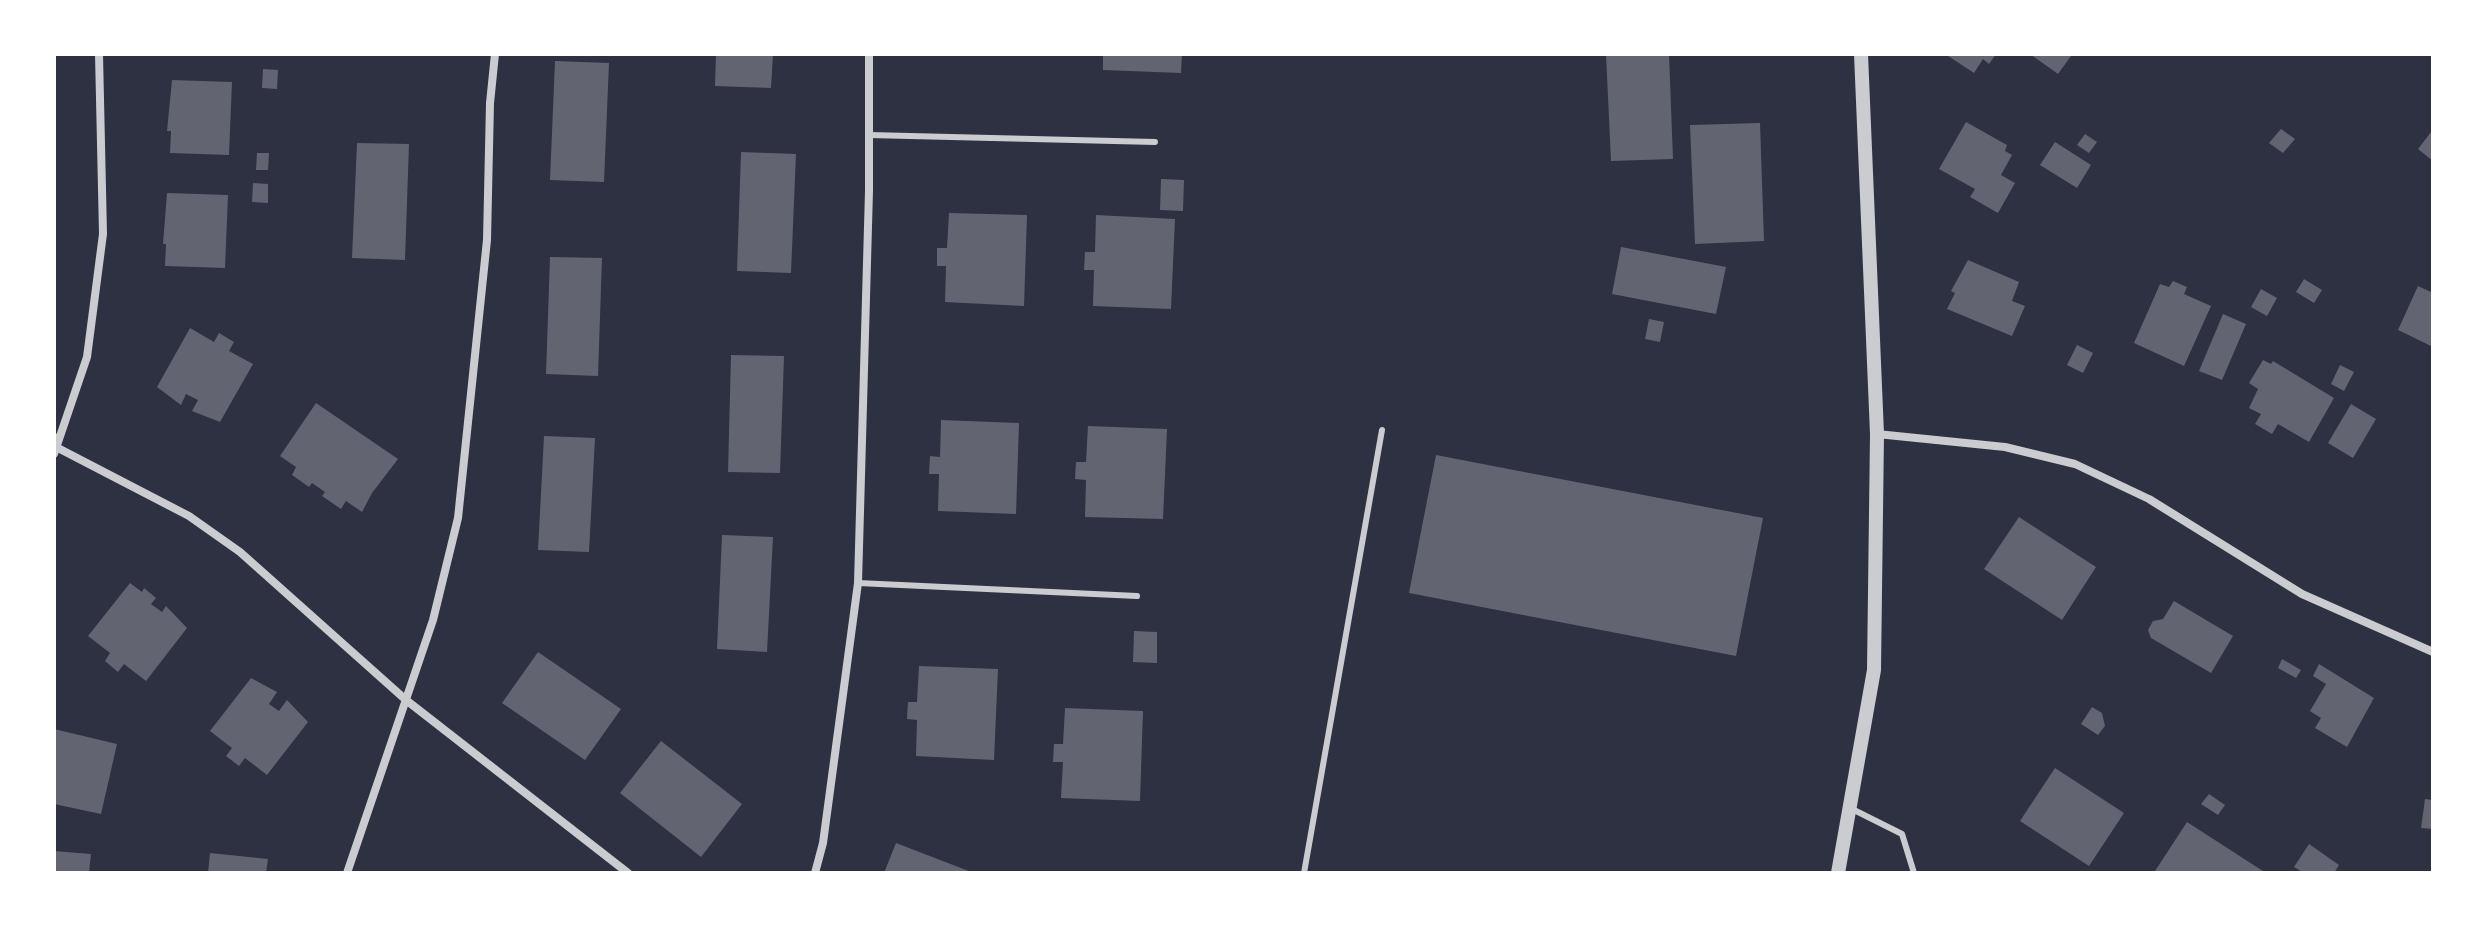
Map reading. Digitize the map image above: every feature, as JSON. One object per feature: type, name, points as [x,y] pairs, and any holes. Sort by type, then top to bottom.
[{"type":"street","points":[[99,54],[103,234],[87,357],[55,446],[189,516],[240,552],[406,700],[628,873]]},
{"type":"street","points":[[347,873],[433,620],[458,518],[487,240],[490,103],[495,54]]},
{"type":"street","points":[[815,873],[823,843],[858,583],[869,54]]},
{"type":"street","points":[[1838,873],[1874,670],[1877,434],[1861,54]]},
{"type":"street","points":[[1877,434],[2005,447],[2075,464],[2149,499],[2302,594],[2433,652]]},
{"type":"lane","points":[[869,135],[1155,142]]},
{"type":"lane","points":[[1304,873],[1382,430]]},
{"type":"lane","points":[[858,583],[1137,596]]},
{"type":"lane","points":[[1849,808],[1902,834],[1914,873]]},
{"type":"building","points":[[716,54],[773,54],[771,88],[715,86]]},
{"type":"building","points":[[1103,54],[1182,54],[1181,73],[1103,70]]},
{"type":"building","points":[[1606,54],[1669,54],[1673,159],[1611,161]]},
{"type":"building","points":[[1945,54],[1996,54],[1989,64],[1983,59],[1974,73]]},
{"type":"building","points":[[2030,54],[2068,54],[2071,56],[2058,74]]},
{"type":"building","points":[[555,61],[609,63],[604,182],[550,180]]},
{"type":"building","points":[[263,69],[278,70],[277,89],[262,88]]},
{"type":"building","points":[[172,80],[232,82],[229,155],[170,153],[171,131],[167,131]]},
{"type":"building","points":[[1966,122],[2007,145],[2005,151],[2012,155],[2001,175],[2015,183],[1998,213],[1970,197],[1975,189],[1939,169]]},
{"type":"building","points":[[1760,123],[1764,241],[1695,244],[1690,125]]},
{"type":"building","points":[[2281,129],[2295,139],[2283,153],[2269,143]]},
{"type":"building","points":[[2431,132],[2433,134],[2433,161],[2418,149]]},
{"type":"building","points":[[2085,134],[2097,142],[2089,153],[2077,145]]},
{"type":"building","points":[[2055,142],[2091,165],[2077,188],[2040,165]]},
{"type":"building","points":[[357,143],[409,144],[405,260],[352,258]]},
{"type":"building","points":[[741,152],[796,154],[791,273],[737,271]]},
{"type":"building","points":[[257,153],[269,153],[268,170],[256,170]]},
{"type":"building","points":[[1161,179],[1184,180],[1183,211],[1160,210]]},
{"type":"building","points":[[253,183],[268,184],[268,203],[252,202]]},
{"type":"building","points":[[167,193],[228,195],[225,268],[165,266],[166,244],[163,244]]},
{"type":"building","points":[[949,213],[1027,215],[1024,306],[945,302],[946,266],[937,266],[937,248],[947,248]]},
{"type":"building","points":[[1096,215],[1175,219],[1171,309],[1093,306],[1094,270],[1084,270],[1085,252],[1095,252]]},
{"type":"building","points":[[1621,247],[1726,267],[1716,314],[1612,294]]},
{"type":"building","points":[[550,257],[602,258],[598,376],[546,374]]},
{"type":"building","points":[[1968,260],[2019,282],[2012,301],[2025,306],[2012,336],[1947,309],[1955,293],[1951,291]]},
{"type":"building","points":[[2304,279],[2322,290],[2314,303],[2296,292]]},
{"type":"building","points":[[2173,281],[2187,287],[2184,294],[2211,306],[2184,366],[2134,343],[2160,284],[2169,287]]},
{"type":"building","points":[[2418,286],[2433,293],[2433,347],[2398,330]]},
{"type":"building","points":[[2261,289],[2277,298],[2267,316],[2251,307]]},
{"type":"building","points":[[2223,314],[2246,324],[2222,380],[2199,371]]},
{"type":"building","points":[[1649,319],[1664,322],[1660,342],[1645,339]]},
{"type":"building","points":[[190,328],[214,342],[219,333],[234,342],[229,351],[253,364],[220,422],[192,411],[198,400],[186,394],[181,405],[157,387]]},
{"type":"building","points":[[2077,345],[2093,353],[2083,373],[2067,365]]},
{"type":"building","points":[[731,355],[784,356],[780,473],[728,472]]},
{"type":"building","points":[[2263,360],[2271,364],[2273,361],[2334,398],[2309,442],[2278,424],[2272,434],[2255,424],[2261,414],[2249,408],[2258,389],[2249,383]]},
{"type":"building","points":[[2340,365],[2354,372],[2344,391],[2331,384]]},
{"type":"building","points":[[316,403],[398,459],[372,493],[362,512],[346,501],[341,509],[322,496],[325,492],[312,483],[309,487],[292,475],[296,467],[280,456]]},
{"type":"building","points":[[2351,404],[2376,419],[2353,458],[2328,443]]},
{"type":"building","points":[[941,420],[1019,423],[1016,514],[938,511],[939,474],[929,474],[930,456],[940,457]]},
{"type":"building","points":[[1088,426],[1167,429],[1163,519],[1085,517],[1086,480],[1075,479],[1076,462],[1086,462]]},
{"type":"building","points":[[544,436],[595,438],[589,552],[538,550]]},
{"type":"building","points":[[1436,455],[1763,518],[1736,656],[1409,593]]},
{"type":"building","points":[[2019,517],[2096,567],[2062,620],[1984,569]]},
{"type":"building","points":[[722,535],[773,537],[767,652],[717,649]]},
{"type":"building","points":[[130,583],[142,592],[144,588],[156,598],[151,604],[162,612],[166,606],[187,628],[146,681],[124,664],[118,672],[105,661],[110,653],[88,636]]},
{"type":"building","points":[[2174,601],[2233,636],[2211,673],[2151,638],[2148,630],[2153,621],[2163,619]]},
{"type":"building","points":[[1134,631],[1157,632],[1157,663],[1133,662]]},
{"type":"building","points":[[538,652],[621,709],[585,760],[502,703]]},
{"type":"building","points":[[2282,659],[2301,670],[2296,678],[2278,668]]},
{"type":"building","points":[[2319,664],[2374,698],[2347,747],[2315,728],[2321,718],[2310,711],[2326,684],[2313,676]]},
{"type":"building","points":[[919,666],[998,669],[994,760],[916,756],[917,720],[907,719],[908,702],[917,702]]},
{"type":"building","points":[[251,678],[277,692],[269,704],[279,711],[287,700],[308,722],[267,775],[245,758],[239,766],[226,756],[232,748],[210,731]]},
{"type":"building","points":[[2092,707],[2102,713],[2105,726],[2098,735],[2081,724]]},
{"type":"building","points":[[1065,708],[1143,711],[1140,801],[1061,798],[1063,762],[1053,762],[1054,744],[1063,744]]},
{"type":"building","points":[[54,729],[117,744],[101,814],[54,804]]},
{"type":"building","points":[[661,741],[742,804],[701,857],[620,793]]},
{"type":"building","points":[[2055,768],[2124,813],[2089,866],[2020,821]]},
{"type":"building","points":[[2209,794],[2225,805],[2218,815],[2201,804]]},
{"type":"building","points":[[2425,799],[2433,800],[2433,829],[2421,828]]},
{"type":"building","points":[[2187,822],[2266,873],[2155,871]]},
{"type":"building","points":[[896,843],[974,873],[884,873]]},
{"type":"building","points":[[2309,844],[2339,865],[2334,873],[2304,873],[2294,867]]},
{"type":"building","points":[[54,851],[91,854],[89,873],[54,873]]},
{"type":"building","points":[[210,853],[268,859],[266,873],[208,873]]}]
